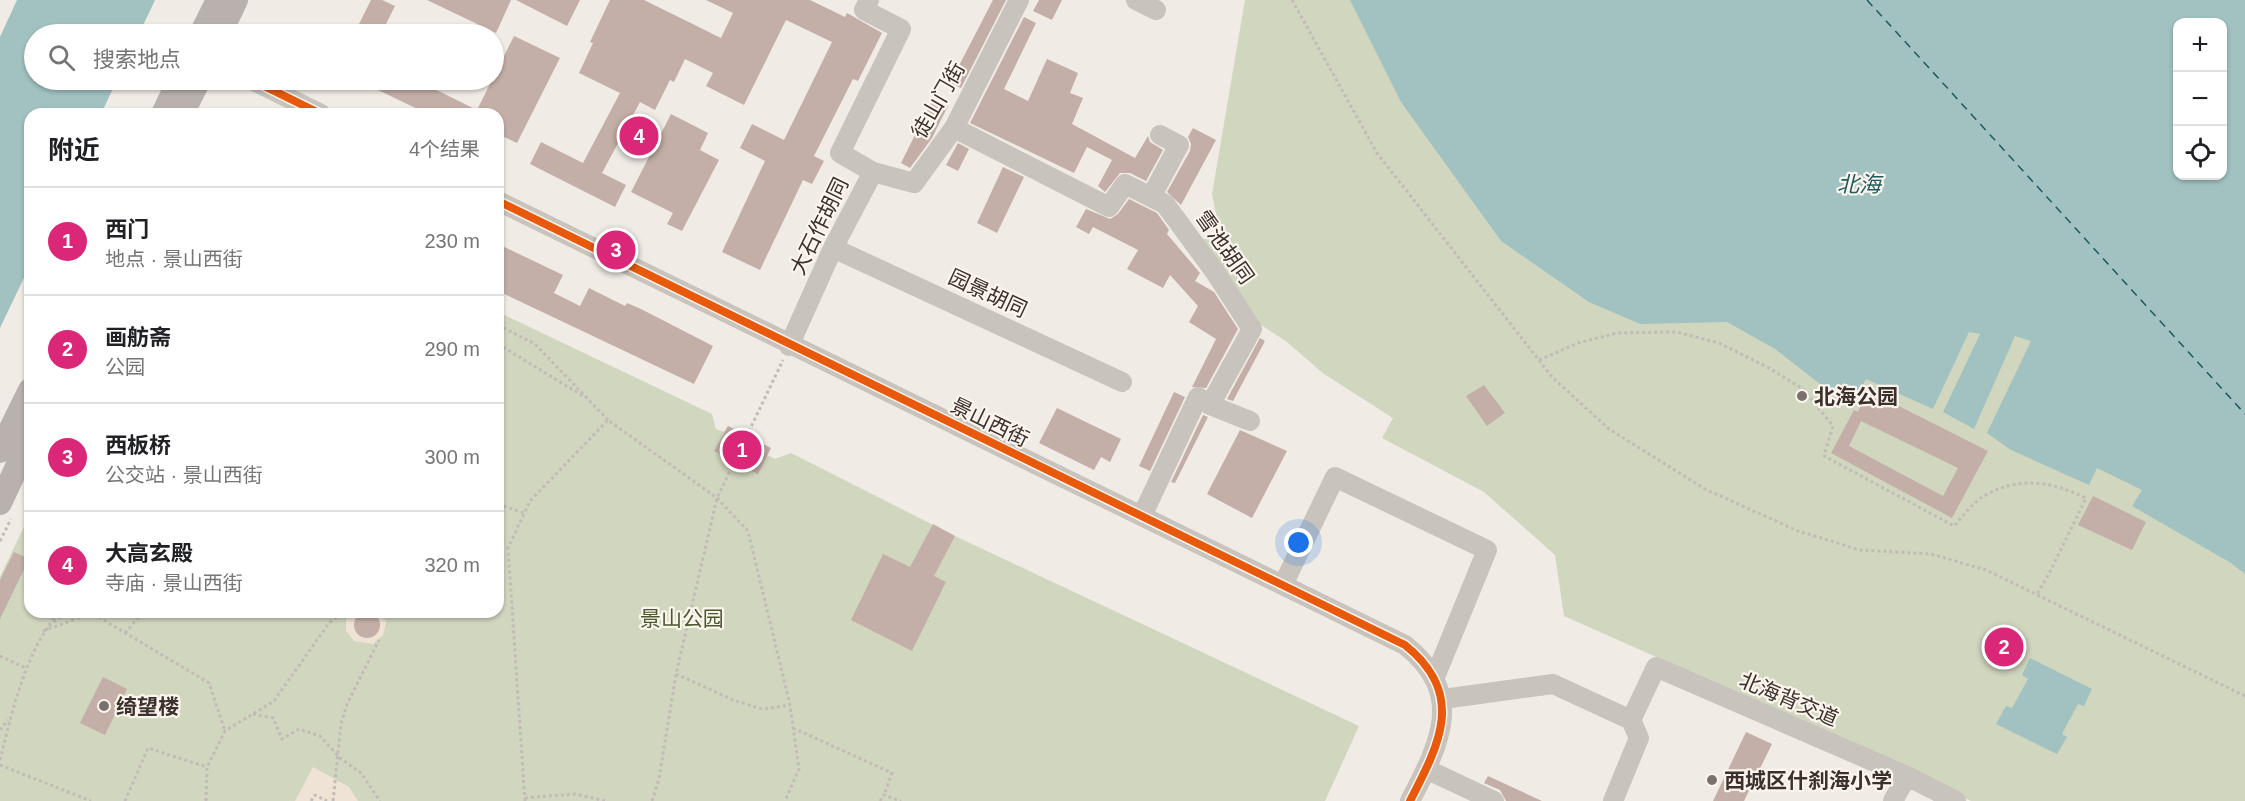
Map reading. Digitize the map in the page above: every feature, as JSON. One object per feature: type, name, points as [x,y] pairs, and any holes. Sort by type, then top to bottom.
[{"type":"main road","points":[[206,24],[218,0]]},
{"type":"main road","points":[[225,24],[236,0]]},
{"type":"main road","points":[[166,108],[174,90]]},
{"type":"main road","points":[[185,108],[194,90]]},
{"type":"main road","points":[[0,451],[24,402]]},
{"type":"main road","points":[[5,505],[24,455]]},
{"type":"street","name":"大石作胡同","points":[[789,346],[833,248],[873,172],[840,153],[901,29],[864,10],[869,0]]},
{"type":"street","name":"徒山门街","points":[[873,172],[914,183],[954,128],[1019,0]]},
{"type":"street","points":[[1136,0],[1156,10]]},
{"type":"street","points":[[272,90],[309,108]]},
{"type":"street","name":"雪池胡同","points":[[954,128],[1109,207],[1125,184],[1165,204],[1215,272],[1252,329],[1210,405]]},
{"type":"street","points":[[1151,197],[1179,145],[1160,135]]},
{"type":"street","name":"景山西街","points":[[504,204],[789,346],[1405,645],[1421,658],[1435,677],[1443,699]]},
{"type":"street","name":"园景胡同","points":[[833,248],[1122,382]]},
{"type":"street","points":[[1142,516],[1198,397],[1210,405],[1250,421]]},
{"type":"street","points":[[1283,585],[1335,477],[1487,550],[1435,677]]},
{"type":"street","name":"北海背交道","points":[[1631,720],[1656,667],[1907,776],[1956,801]]},
{"type":"street","points":[[1410,801],[1426,769],[1443,722],[1443,699],[1552,684],[1631,720],[1639,738],[1613,801]]},
{"type":"street","points":[[1426,769],[1494,801]]},
{"type":"street","points":[[1893,801],[1907,776]]},
{"type":"path","points":[[1292,0],[1377,153],[1552,377],[1610,429],[1705,489],[1798,531],[1860,550],[1931,554],[1986,570],[2245,696]]},
{"type":"path","points":[[504,328],[535,344],[608,420],[717,498],[748,531],[790,705],[799,769],[785,801]]},
{"type":"path","points":[[1539,360],[1578,343],[1617,333],[1676,332],[1719,343],[1803,389],[1833,426],[1824,456],[1954,526],[1982,496],[2022,481],[2065,488],[2086,498],[2049,574],[2036,594]]},
{"type":"path","points":[[652,801],[659,779],[676,674],[717,498],[789,346]]},
{"type":"path","points":[[504,348],[589,400]]},
{"type":"path","points":[[606,801],[575,794],[525,800],[508,548],[530,501],[608,420]]},
{"type":"path","points":[[0,527],[5,505]]},
{"type":"path","points":[[504,506],[524,513]]},
{"type":"path","points":[[0,760],[10,717],[26,668],[43,631],[54,618]]},
{"type":"path","points":[[43,631],[59,618]]},
{"type":"path","points":[[43,631],[78,618]]},
{"type":"path","points":[[100,618],[209,683],[225,731]]},
{"type":"path","points":[[125,633],[138,618]]},
{"type":"path","points":[[206,801],[207,767],[225,731],[274,701],[329,623],[335,618]]},
{"type":"path","points":[[333,801],[340,758],[341,724],[347,704],[379,640]]},
{"type":"path","points":[[0,656],[26,668]]},
{"type":"path","points":[[676,674],[733,700],[762,709],[790,705]]},
{"type":"path","points":[[252,714],[273,718],[282,739],[299,729],[320,736],[340,758],[361,773],[380,801]]},
{"type":"path","points":[[0,730],[10,717]]},
{"type":"path","points":[[793,728],[892,773],[880,801]]},
{"type":"path","points":[[125,801],[148,748],[207,767]]},
{"type":"path","points":[[0,765],[91,801]]},
{"type":"path","points":[[311,801],[315,795],[327,801]]},
{"type":"path","points":[[884,795],[900,801]]},
{"type":"green space","name":"北海公园","points":[[1245,0],[2245,0],[2245,801],[1971,801],[1899,765],[1564,616],[1555,555],[1484,492],[1382,438],[1393,418],[1324,374],[1287,342],[1257,322],[1201,240],[1220,234],[1212,194]]},
{"type":"green space","name":"景山公园","points":[[504,315],[712,414],[716,429],[724,432],[728,426],[770,448],[767,455],[775,459],[791,453],[955,536],[1359,726],[1325,801],[0,801],[0,577],[24,527],[24,618],[504,618]]},
{"type":"shaded area","points":[[346,618],[384,618],[386,623],[383,635],[373,644],[354,641],[346,631]]},
{"type":"shaded area","points":[[313,767],[349,787],[358,801],[295,801]]},
{"type":"water","points":[[17,0],[155,0],[144,24],[24,24],[24,90],[112,90],[104,108],[24,108],[24,278],[0,328],[0,37]]},
{"type":"water","name":"北海","points":[[1350,0],[2245,0],[2245,574],[2231,563],[2132,506],[2142,490],[2097,468],[2089,485],[2011,450],[1987,433],[2031,341],[2015,336],[1974,429],[1943,412],[1980,334],[1969,332],[1933,409],[1866,379],[1851,408],[1775,349],[1727,322],[1640,324],[1589,302],[1501,241],[1401,102]]},
{"type":"water","points":[[2030,658],[2092,689],[2084,706],[2078,704],[2062,734],[2067,737],[2057,754],[1996,724],[2006,706],[2012,708],[2028,679],[2022,675]]},
{"type":"building","points":[[371,0],[382,0],[395,6],[386,24],[359,24]]},
{"type":"building","points":[[427,0],[511,0],[500,24],[477,24]]},
{"type":"building","points":[[516,0],[580,0],[567,26]]},
{"type":"building","points":[[610,0],[644,0],[721,38],[733,13],[706,0],[810,0],[845,17],[847,13],[882,33],[858,81],[853,79],[814,156],[824,161],[812,184],[803,180],[760,270],[722,252],[765,161],[740,148],[752,124],[784,140],[832,42],[786,20],[744,105],[706,86],[713,73],[685,59],[674,82],[670,80],[655,110],[640,102],[602,173],[626,185],[615,207],[530,164],[541,142],[583,163],[620,93],[579,73],[593,43],[590,42]]},
{"type":"building","points":[[993,0],[1006,0],[961,88],[950,83]]},
{"type":"building","points":[[1039,0],[1062,0],[1052,20],[1033,11]]},
{"type":"building","points":[[1024,17],[1036,23],[1004,89],[1028,101],[1047,59],[1078,73],[1070,93],[1083,98],[1072,124],[1135,158],[1148,136],[1150,142],[1163,150],[1146,181],[1130,173],[1120,173],[1105,192],[1098,186],[1112,160],[1087,147],[1074,173],[970,123]]},
{"type":"building","points":[[514,36],[560,58],[517,143],[504,137],[504,108],[478,108],[487,90],[504,90],[504,56]]},
{"type":"building","points":[[378,90],[436,90],[473,108],[415,108]]},
{"type":"building","points":[[933,99],[948,106],[932,138],[910,168],[901,163]]},
{"type":"building","points":[[671,114],[708,133],[700,150],[719,160],[682,231],[667,224],[673,213],[631,192]]},
{"type":"building","points":[[1193,128],[1216,140],[1181,205],[1167,192],[1190,151],[1191,144],[1188,137]]},
{"type":"building","points":[[958,143],[969,149],[958,171],[946,165]]},
{"type":"building","points":[[1003,167],[1024,177],[997,233],[977,223]]},
{"type":"building","points":[[1129,199],[1157,213],[1169,230],[1167,234],[1200,273],[1195,281],[1214,292],[1238,329],[1206,388],[1192,387],[1216,339],[1189,322],[1198,306],[1170,275],[1163,288],[1127,269],[1138,250],[1093,227],[1089,234],[1076,227],[1086,209],[1110,219],[1118,214]]},
{"type":"building","points":[[504,247],[563,275],[554,293],[580,306],[589,288],[625,306],[627,303],[641,309],[713,346],[694,384],[504,294]]},
{"type":"building","points":[[1260,338],[1265,341],[1233,401],[1227,399]]},
{"type":"building","points":[[1484,385],[1505,413],[1487,426],[1466,396]]},
{"type":"building","points":[[1867,390],[1988,451],[1952,518],[1831,453],[1854,410],[1858,412]],"holes":[[[1861,421],[1958,468],[1943,496],[1849,446]]]},
{"type":"building","points":[[1174,392],[1185,397],[1150,471],[1139,466]]},
{"type":"building","points":[[1057,408],[1121,439],[1110,462],[1101,457],[1094,470],[1039,443]]},
{"type":"building","points":[[1203,415],[1208,417],[1175,483],[1171,482]]},
{"type":"building","points":[[728,426],[771,448],[758,474],[714,451]]},
{"type":"building","points":[[1240,430],[1287,451],[1252,518],[1207,494]]},
{"type":"building","points":[[2093,496],[2146,522],[2132,550],[2078,525]]},
{"type":"building","points":[[933,524],[955,536],[934,576],[946,582],[912,651],[851,620],[883,554],[910,567]]},
{"type":"building","points":[[14,552],[24,557],[24,569],[0,619],[0,580]]},
{"type":"building","points":[[356,618],[378,618],[379,630],[372,637],[362,637],[355,630]]},
{"type":"building","name":"绮望楼","points":[[103,677],[127,689],[105,735],[80,723]]},
{"type":"building","points":[[1746,732],[1772,744],[1744,801],[1713,801]]},
{"type":"building","points":[[1488,776],[1542,801],[1506,801],[1500,790],[1484,783]]},
{"type":"ferry route","points":[[1867,0],[2245,414]]},
{"type":"cycle path","points":[[272,90],[309,108]]},
{"type":"cycle path","points":[[504,204],[1405,645],[1424,663],[1436,682],[1441,701],[1442,720],[1438,739],[1410,801]]},
{"type":"place","name":"大高玄殿","points":[[639,136]]},
{"type":"place","name":"西板桥","points":[[616,250]]},
{"type":"place","name":"北海公园","points":[[1802,396]]},
{"type":"place","name":"西门","points":[[742,450]]},
{"type":"place","name":"画舫斋","points":[[2004,647]]},
{"type":"place","name":"绮望楼","points":[[104,706]]},
{"type":"place","name":"西城区什刹海小学","points":[[1712,780]]}]
